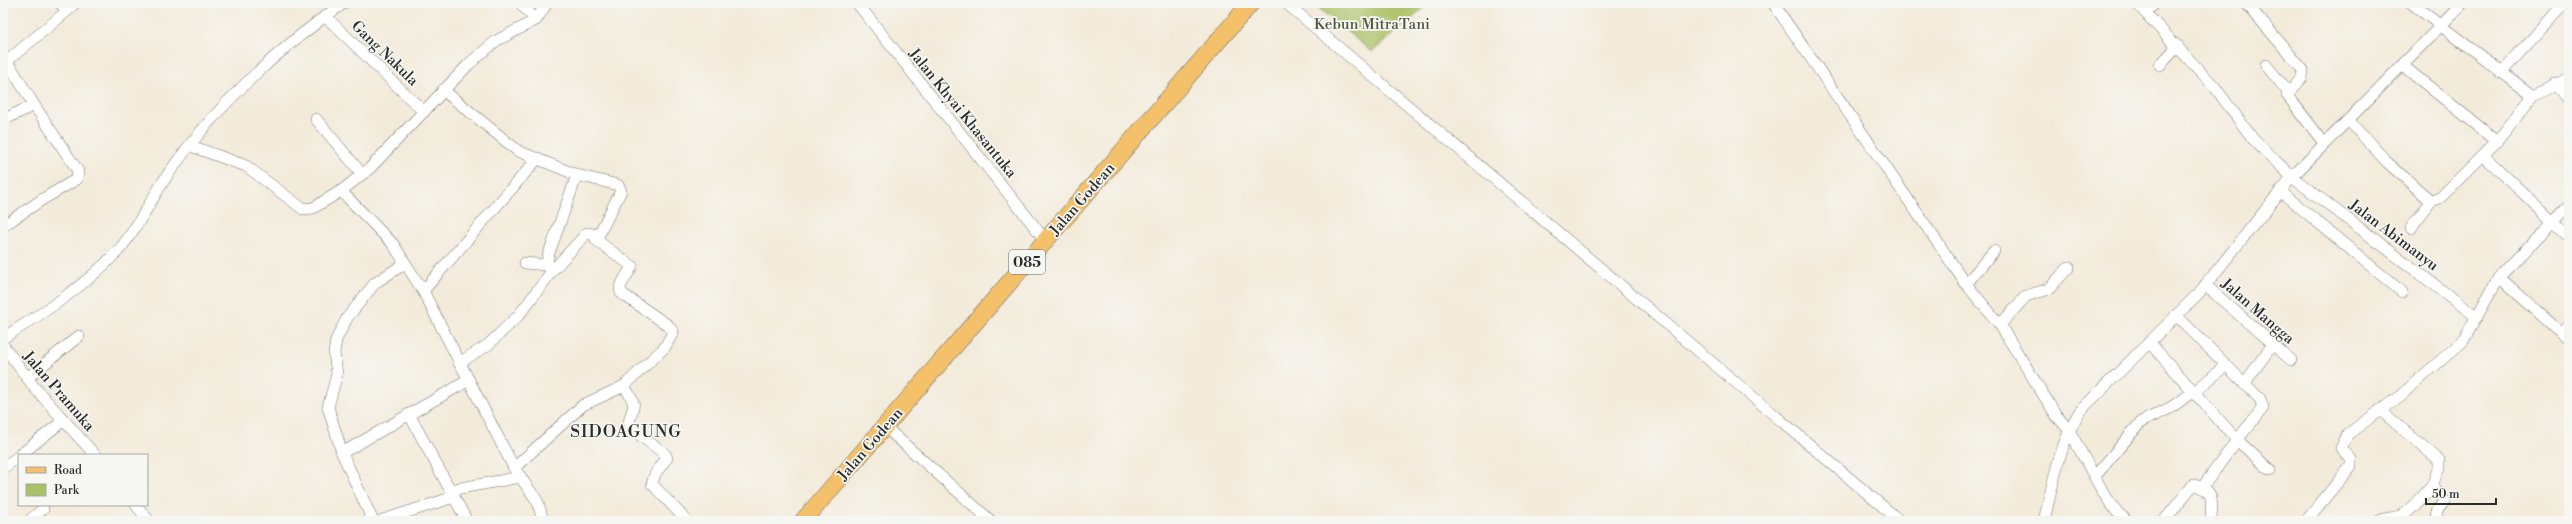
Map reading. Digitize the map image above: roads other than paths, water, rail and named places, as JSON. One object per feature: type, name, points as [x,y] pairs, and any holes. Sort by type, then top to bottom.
[{"type":"main road","name":"Jalan Godean","points":[[803,521],[1250,3]]},
{"type":"street","points":[[3,338],[56,305],[118,250],[172,169],[232,97],[325,16],[344,3]]},
{"type":"street","points":[[520,3],[536,20]]},
{"type":"street","points":[[191,146],[246,166],[303,209],[313,208],[341,191],[362,174],[424,112],[469,64],[496,41],[536,20],[547,3]]},
{"type":"street","name":"Jalan Khyai Khasantuka","points":[[857,3],[1046,241]]},
{"type":"street","points":[[1286,3],[1900,521]]},
{"type":"street","points":[[1773,3],[1966,284],[2000,325],[2096,475],[2104,494],[2117,512],[2127,521]]},
{"type":"street","name":"Jalan Abimanyu","points":[[2136,3],[2214,86],[2252,140],[2292,176],[2477,317]]},
{"type":"street","points":[[2145,12],[2156,3]]},
{"type":"street","points":[[2246,3],[2303,70],[2302,78],[2288,92]]},
{"type":"street","points":[[2411,3],[2440,27],[2533,96]]},
{"type":"street","points":[[2044,521],[2059,456],[2068,430],[2080,412],[2205,285],[2292,176],[2403,66],[2463,3]]},
{"type":"street","points":[[2501,73],[2565,3]]},
{"type":"street","points":[[3,226],[43,199],[77,179],[78,176],[78,171],[5,60],[67,6]]},
{"type":"street","name":"Gang Nakula","points":[[325,16],[424,112]]},
{"type":"street","points":[[2160,65],[2178,46]]},
{"type":"street","points":[[2266,65],[2288,92],[2288,96],[2324,143]]},
{"type":"street","points":[[2403,66],[2497,141]]},
{"type":"street","points":[[2411,228],[2431,201],[2440,198],[2497,141],[2533,96],[2554,84],[2569,78]]},
{"type":"street","points":[[2554,84],[2569,98]]},
{"type":"street","points":[[443,90],[518,151],[577,175],[615,184],[621,191],[597,236],[598,242],[632,266],[620,287],[621,293],[669,326],[673,332],[665,347],[624,386],[583,405],[514,468]]},
{"type":"street","points":[[3,120],[34,105]]},
{"type":"street","points":[[316,119],[362,174]]},
{"type":"street","points":[[2348,120],[2388,163],[2431,201]]},
{"type":"street","points":[[2483,156],[2569,237]]},
{"type":"street","points":[[423,291],[538,158]]},
{"type":"street","points":[[549,268],[548,256],[577,175]]},
{"type":"street","points":[[2280,190],[2402,292]]},
{"type":"street","points":[[341,191],[393,244],[404,264],[423,291],[514,468],[538,502],[543,521]]},
{"type":"street","points":[[2306,521],[2351,466],[2351,459],[2342,451],[2343,442],[2348,434],[2400,396],[2464,341],[2499,277],[2569,205]]},
{"type":"street","points":[[459,363],[488,345],[519,315],[549,268],[587,233],[597,236]]},
{"type":"street","points":[[1966,284],[1994,251]]},
{"type":"street","points":[[525,263],[549,268]]},
{"type":"street","points":[[373,521],[342,453],[328,407],[337,374],[334,353],[336,340],[347,318],[375,283],[404,264]]},
{"type":"street","points":[[2000,325],[2026,296],[2049,289],[2069,267]]},
{"type":"street","points":[[2499,277],[2566,333]]},
{"type":"street","name":"Jalan Mangga","points":[[2205,285],[2292,360]]},
{"type":"street","points":[[2176,315],[2225,366],[2260,399],[2263,408],[2237,440],[2202,488]]},
{"type":"street","points":[[27,378],[79,336]]},
{"type":"street","points":[[2149,342],[2192,393],[2237,440],[2270,470]]},
{"type":"street","points":[[2244,384],[2273,344]]},
{"type":"street","name":"Jalan Pramuka","points":[[3,345],[27,378],[94,454]]},
{"type":"street","points":[[2096,475],[2141,422],[2170,408],[2192,393],[2225,366]]},
{"type":"street","points":[[342,453],[469,380]]},
{"type":"street","points":[[624,386],[631,397],[635,409],[629,427],[665,454],[667,458],[655,474],[652,484],[687,521]]},
{"type":"street","points":[[2379,521],[2388,516],[2395,517],[2405,514],[2432,486],[2440,467],[2439,460],[2380,410]]},
{"type":"street","points":[[409,414],[467,521]]},
{"type":"street","points":[[20,454],[64,420]]},
{"type":"street","points":[[884,426],[991,521]]},
{"type":"street","points":[[3,468],[18,456]]},
{"type":"street","points":[[380,521],[452,494],[521,477]]},
{"type":"street","points":[[2164,521],[2193,485],[2207,491],[2213,501],[2211,521]]},
{"type":"street","points":[[2432,486],[2444,502],[2436,517],[2440,521]]},
{"type":"street","points":[[137,506],[149,521]]},
{"type":"street","points":[[30,521],[43,509]]},
{"type":"district","name":"SIDOAGUNG","points":[[626,431]]},
{"type":"park label","name":"Kebun MitraTani","points":[[1372,24]]}]
